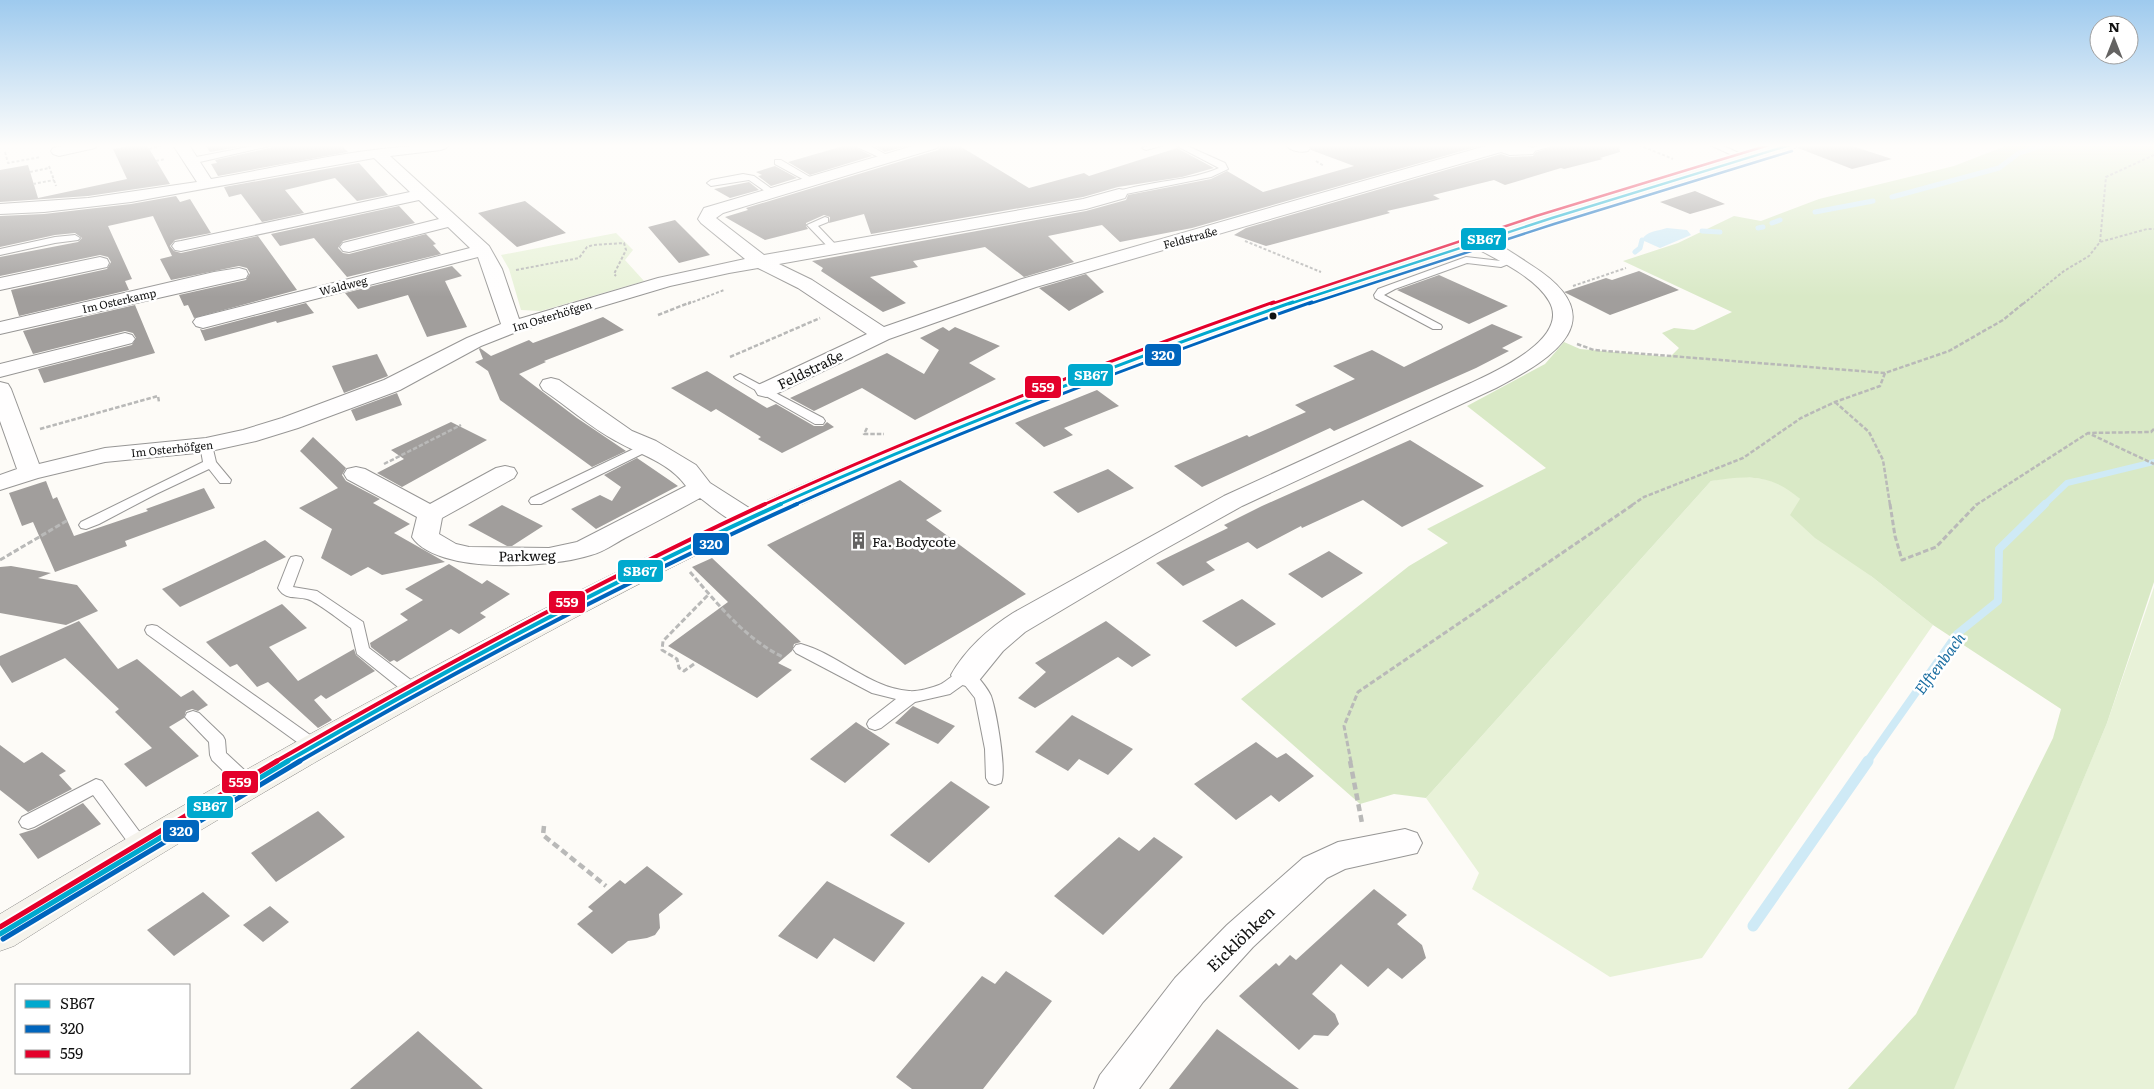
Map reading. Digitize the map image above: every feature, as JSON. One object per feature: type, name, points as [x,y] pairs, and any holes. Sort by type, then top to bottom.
[{"type":"main road","points":[[0,934],[141,847],[314,746],[530,629],[748,519],[907,448],[1212,331],[1474,240],[1621,196]]},
{"type":"street","points":[[0,209],[99,202],[141,196]]},
{"type":"street","points":[[181,246],[415,196]]},
{"type":"street","points":[[426,196],[483,250],[491,263],[505,314],[512,327]]},
{"type":"street","points":[[760,196],[717,209],[707,215],[706,219],[760,262],[805,284],[882,335]]},
{"type":"street","name":"Im Osterhöfgen","points":[[0,483],[30,473],[105,455],[208,454],[248,436],[392,385],[449,354],[512,327],[628,292],[729,267],[1086,204],[1113,196]]},
{"type":"street","name":"Feldstraße","points":[[766,390],[882,335],[1029,283],[1330,196]]},
{"type":"street","points":[[349,247],[452,221]]},
{"type":"street","points":[[966,675],[1003,634],[1122,561],[1239,498],[1441,406],[1531,358],[1556,336],[1563,324],[1564,314],[1561,304],[1554,292],[1542,280],[1474,240]]},
{"type":"street","name":"Waldweg","points":[[203,322],[483,250]]},
{"type":"street","points":[[0,284],[100,263]]},
{"type":"street","name":"Im Osterkamp","points":[[0,328],[214,278],[239,274]]},
{"type":"street","points":[[0,371],[125,339]]},
{"type":"street","points":[[550,386],[624,436],[648,446],[687,470],[701,488],[748,519]]},
{"type":"street","points":[[0,389],[30,473]]},
{"type":"street","points":[[357,475],[430,514],[505,473]]},
{"type":"street","name":"Parkweg","points":[[430,514],[425,537],[456,553],[469,555],[549,556],[569,554],[584,549],[701,488]]},
{"type":"street","name":"Eicklöhken","points":[[1114,1089],[1189,990],[1240,936],[1315,868],[1338,856],[1405,843]]},
{"type":"lane","points":[[825,220],[812,225],[835,249]]},
{"type":"lane","points":[[0,252],[56,240],[75,238]]},
{"type":"lane","points":[[1437,327],[1380,298],[1379,295],[1382,291],[1391,287],[1466,260],[1501,264],[1511,261]]},
{"type":"lane","points":[[740,377],[819,421]]},
{"type":"lane","points":[[536,501],[648,446]]},
{"type":"lane","points":[[86,525],[110,516],[125,504],[192,474],[208,454],[224,480]]},
{"type":"lane","points":[[296,560],[285,588],[292,593],[312,594],[358,626],[362,650],[414,691]]},
{"type":"lane","points":[[152,630],[314,746]]},
{"type":"lane","points":[[801,649],[878,689],[910,697],[944,690],[966,675],[983,696],[993,749],[995,778]]},
{"type":"lane","points":[[875,724],[910,697]]},
{"type":"lane","points":[[193,717],[217,740],[218,755],[248,784]]},
{"type":"lane","points":[[28,822],[96,786],[141,847]]},
{"type":"path","points":[[1556,336],[1594,350],[1885,373],[1949,351],[2003,320],[2064,270],[2089,256],[2100,242],[2104,196]]},
{"type":"path","points":[[2100,242],[2147,229],[2154,229]]},
{"type":"path","points":[[1214,230],[1322,272]]},
{"type":"path","points":[[495,274],[579,258],[587,247],[593,245],[624,243],[626,250],[614,274],[628,292]]},
{"type":"path","points":[[1554,292],[1626,268]]},
{"type":"path","points":[[658,315],[732,287]]},
{"type":"path","points":[[730,357],[843,308]]},
{"type":"path","points":[[1367,850],[1344,726],[1358,692],[1644,496],[1743,458],[1801,418],[1835,402],[1880,386],[1885,373]]},
{"type":"path","points":[[17,436],[158,396],[159,402]]},
{"type":"path","points":[[1835,402],[1869,432],[1883,460],[1894,536],[1902,560],[1936,547],[1978,504],[2088,433],[2151,432],[2154,429]]},
{"type":"path","points":[[89,416],[89,421]]},
{"type":"path","points":[[357,475],[462,425]]},
{"type":"path","points":[[864,434],[867,428]]},
{"type":"path","points":[[2088,433],[2154,464]]},
{"type":"path","points":[[676,554],[709,594],[739,625],[752,635]]},
{"type":"path","points":[[694,664],[684,671],[679,668],[677,659],[662,650],[663,641],[709,594]]},
{"type":"path","points":[[544,826],[544,835],[606,886]]},
{"type":"green space","points":[[1832,196],[2154,196],[2154,582],[2107,723],[1954,1089],[1848,1089],[1916,1014],[2053,738],[2061,709],[1933,625],[1871,576],[1815,538],[1790,515],[1800,499],[1790,491],[1758,478],[1748,477],[1711,481],[1426,798],[1394,794],[1360,804],[1241,699],[1409,566],[1448,543],[1427,529],[1546,468],[1467,406],[1545,364],[1564,342],[1580,349],[1670,357],[1679,348],[1662,333],[1674,328],[1694,330],[1732,312],[1623,261],[1678,243],[1734,216],[1761,221]]},
{"type":"green space","points":[[616,233],[633,250],[625,260],[644,281],[541,311],[521,310],[509,269],[501,255]]},
{"type":"green space","points":[[1738,476],[1771,480],[1787,487],[1871,576],[1933,625],[1702,958],[1610,977],[1472,889],[1479,873],[1426,798],[1711,481]]},
{"type":"green space","points":[[2154,587],[2154,1089],[1953,1089],[2107,723]]},
{"type":"water","points":[[1667,228],[1687,230],[1691,235],[1660,248],[1642,240],[1649,233]]},
{"type":"building","points":[[0,196],[37,196],[38,198],[48,196],[89,196],[0,202]]},
{"type":"building","points":[[176,196],[180,202],[190,199],[211,233],[175,240],[170,246],[174,251],[181,253],[258,236],[297,290],[194,318],[188,305],[184,306],[179,295],[246,280],[250,273],[247,268],[239,266],[171,280],[160,259],[172,256],[153,216],[108,226],[132,279],[125,281],[129,290],[19,316],[11,290],[107,269],[111,262],[108,257],[100,255],[0,276],[0,257],[78,242],[82,238],[75,233],[55,235],[0,247],[0,216],[44,214],[131,204]]},
{"type":"building","points":[[242,196],[290,196],[304,213],[262,222]]},
{"type":"building","points":[[352,196],[384,196],[357,201]]},
{"type":"building","points":[[786,196],[1087,196],[871,234],[864,214],[829,223],[830,217],[824,215],[806,223],[808,229],[765,240],[725,217],[748,210],[746,208]]},
{"type":"building","points":[[1128,196],[1305,196],[1192,228],[1120,242],[1102,225],[1048,236],[1074,262],[1024,277],[985,247],[913,261],[918,267],[870,277],[906,303],[883,312],[821,271],[823,268],[812,261],[1086,211],[1126,200]]},
{"type":"building","points":[[1357,196],[1434,196],[1440,199],[1387,211],[1390,213],[1266,246],[1234,235],[1246,228]]},
{"type":"building","points":[[1680,196],[1706,196],[1725,204],[1690,214],[1660,202]]},
{"type":"building","points":[[525,201],[566,233],[517,247],[478,213]]},
{"type":"building","points":[[399,206],[415,223],[343,241],[338,248],[343,253],[349,254],[426,234],[436,244],[433,245],[441,254],[347,277],[314,238],[280,246],[271,234]]},
{"type":"building","points":[[675,220],[710,255],[679,263],[648,227]]},
{"type":"building","points":[[452,266],[462,276],[445,281],[467,327],[427,337],[408,295],[358,309],[345,293]]},
{"type":"building","points":[[1639,271],[1679,290],[1610,315],[1564,292],[1606,278],[1612,280]]},
{"type":"building","points":[[1086,274],[1104,292],[1069,311],[1039,288]]},
{"type":"building","points":[[1439,275],[1508,306],[1469,324],[1397,290]]},
{"type":"building","points":[[306,303],[314,313],[277,323],[276,321],[205,341],[200,329],[203,330]]},
{"type":"building","points":[[135,305],[155,353],[44,383],[38,369],[132,345],[136,338],[133,333],[125,331],[33,354],[23,331]]},
{"type":"building","points":[[603,317],[624,330],[544,361],[546,362],[519,374],[577,418],[626,451],[592,467],[500,400],[488,371],[475,362],[483,359],[480,348],[491,356],[529,340],[533,343]]},
{"type":"building","points":[[1492,324],[1523,337],[1502,348],[1509,351],[1476,368],[1334,431],[1330,428],[1202,487],[1174,466],[1247,435],[1249,437],[1306,412],[1295,405],[1355,379],[1333,366],[1372,350],[1404,367]]},
{"type":"building","points":[[943,327],[949,331],[955,327],[1000,346],[969,363],[996,379],[915,420],[862,388],[814,411],[790,398],[887,353],[924,374],[939,350],[920,338]]},
{"type":"building","points":[[377,354],[388,376],[344,393],[332,366]]},
{"type":"building","points":[[707,371],[767,408],[776,404],[814,426],[823,426],[827,422],[834,427],[782,453],[758,439],[761,437],[716,409],[711,412],[671,388]]},
{"type":"building","points":[[1097,390],[1119,406],[1064,428],[1073,435],[1044,447],[1015,423]]},
{"type":"building","points":[[397,393],[402,405],[356,421],[351,410]]},
{"type":"building","points":[[451,422],[487,440],[402,487],[377,473],[404,459],[391,450]]},
{"type":"building","points":[[313,437],[346,468],[342,475],[346,481],[380,499],[373,503],[410,524],[394,533],[445,562],[382,575],[368,567],[351,576],[321,558],[332,529],[299,508],[338,488],[300,451]]},
{"type":"building","points":[[1410,440],[1484,486],[1402,527],[1363,500],[1302,528],[1301,526],[1257,549],[1248,542],[1206,562],[1215,570],[1183,586],[1156,563],[1228,528],[1224,525],[1262,506]]},
{"type":"building","points":[[637,458],[678,486],[596,529],[571,509],[600,495],[612,501],[621,487],[604,475]]},
{"type":"building","points":[[1108,469],[1134,488],[1078,513],[1053,492]]},
{"type":"building","points":[[900,480],[942,511],[926,520],[1026,594],[905,665],[767,545]]},
{"type":"building","points":[[46,481],[53,499],[57,497],[74,536],[148,511],[146,509],[204,488],[215,508],[125,541],[127,546],[55,572],[33,522],[22,526],[9,493]]},
{"type":"building","points":[[502,505],[543,526],[512,546],[507,546],[468,525]]},
{"type":"building","points":[[265,540],[286,557],[180,607],[162,589]]},
{"type":"building","points":[[1329,551],[1363,573],[1322,598],[1288,574]]},
{"type":"building","points":[[712,558],[801,642],[794,644],[792,651],[778,663],[792,670],[757,698],[668,646],[728,602],[692,567]]},
{"type":"building","points":[[449,564],[482,584],[487,580],[510,594],[480,613],[486,617],[459,634],[451,629],[397,662],[394,660],[390,662],[371,647],[370,643],[408,620],[400,614],[423,600],[405,589]]},
{"type":"building","points":[[11,566],[51,573],[38,578],[77,585],[98,611],[66,625],[0,613],[0,567]]},
{"type":"building","points":[[1242,599],[1276,624],[1236,647],[1202,621]]},
{"type":"building","points":[[282,604],[307,628],[269,647],[298,681],[354,649],[356,655],[375,671],[326,699],[321,695],[314,700],[332,720],[318,728],[268,682],[257,687],[237,664],[230,667],[206,642]]},
{"type":"building","points":[[79,621],[118,669],[137,659],[181,697],[193,690],[208,705],[198,711],[192,709],[186,711],[184,718],[169,727],[199,756],[146,787],[124,764],[152,748],[115,712],[119,709],[65,658],[12,683],[0,665],[0,656]]},
{"type":"building","points":[[1106,621],[1151,655],[1132,667],[1118,657],[1035,708],[1018,698],[1046,672],[1035,663]]},
{"type":"building","points":[[913,706],[955,726],[938,744],[895,723]]},
{"type":"building","points":[[1072,715],[1133,749],[1108,775],[1079,759],[1068,771],[1035,752]]},
{"type":"building","points":[[856,722],[890,744],[845,783],[810,759]]},
{"type":"building","points":[[1256,742],[1277,758],[1286,753],[1314,776],[1279,802],[1271,795],[1236,820],[1194,784]]},
{"type":"building","points":[[0,745],[24,763],[42,752],[66,771],[59,775],[72,789],[28,812],[0,790]]},
{"type":"building","points":[[951,781],[990,807],[929,863],[890,835]]},
{"type":"building","points":[[83,803],[101,824],[38,859],[19,834],[35,829]]},
{"type":"building","points":[[318,811],[345,837],[276,882],[251,853]]},
{"type":"building","points":[[1119,837],[1139,851],[1154,837],[1183,857],[1103,935],[1054,896]]},
{"type":"building","points":[[647,866],[683,894],[659,914],[660,928],[655,935],[628,941],[612,954],[577,924],[593,911],[588,907],[620,880],[625,884]]},
{"type":"building","points":[[827,881],[905,923],[874,962],[834,938],[817,959],[778,936]]},
{"type":"building","points":[[1374,889],[1407,915],[1397,924],[1422,945],[1426,958],[1402,979],[1388,968],[1368,987],[1341,964],[1312,994],[1335,1014],[1339,1024],[1328,1036],[1314,1035],[1299,1050],[1239,996],[1276,963],[1279,966],[1290,955],[1296,960]]},
{"type":"building","points":[[203,892],[230,916],[174,956],[147,930]]},
{"type":"building","points":[[270,906],[289,922],[263,942],[243,925]]},
{"type":"building","points":[[1006,971],[1052,1001],[983,1089],[912,1089],[896,1077],[982,976],[995,984]]},
{"type":"building","points":[[1217,1029],[1266,1065],[1299,1089],[1169,1089]]},
{"type":"building","points":[[418,1031],[483,1089],[350,1089]]},
{"type":"waterway","points":[[1892,197],[1896,196]]},
{"type":"waterway","points":[[1815,212],[1873,201]]},
{"type":"waterway","points":[[1772,223],[1780,220]]},
{"type":"waterway","points":[[1758,228],[1763,227]]},
{"type":"waterway","points":[[1702,231],[1720,232]]},
{"type":"waterway","points":[[1635,252],[1640,248],[1642,240]]},
{"type":"waterway","name":"Elftenbach","points":[[2044,505],[2067,483],[2154,462]]},
{"type":"waterway","name":"Elftenbach","points":[[1867,762],[1957,634],[1998,601],[1999,549],[2045,504]]},
{"type":"waterway","name":"Elftenbach","points":[[1753,926],[1868,761]]},
{"type":"transit line","name":"559","points":[[0,927],[238,783],[420,681],[617,576],[801,488],[961,420],[1074,375],[1189,333],[1419,253],[1601,196]]},
{"type":"transit line","name":"SB67","points":[[0,934],[206,809],[417,688],[631,575],[740,523],[850,473],[1081,379],[1198,336],[1433,255],[1623,196]]},
{"type":"transit line","name":"320","points":[[3,939],[209,814],[314,753],[526,636],[634,581],[852,479],[1083,385],[1200,342],[1435,261],[1645,196]]},
{"type":"place","name":"Fa. Bodycote","points":[[858,541]]}]
